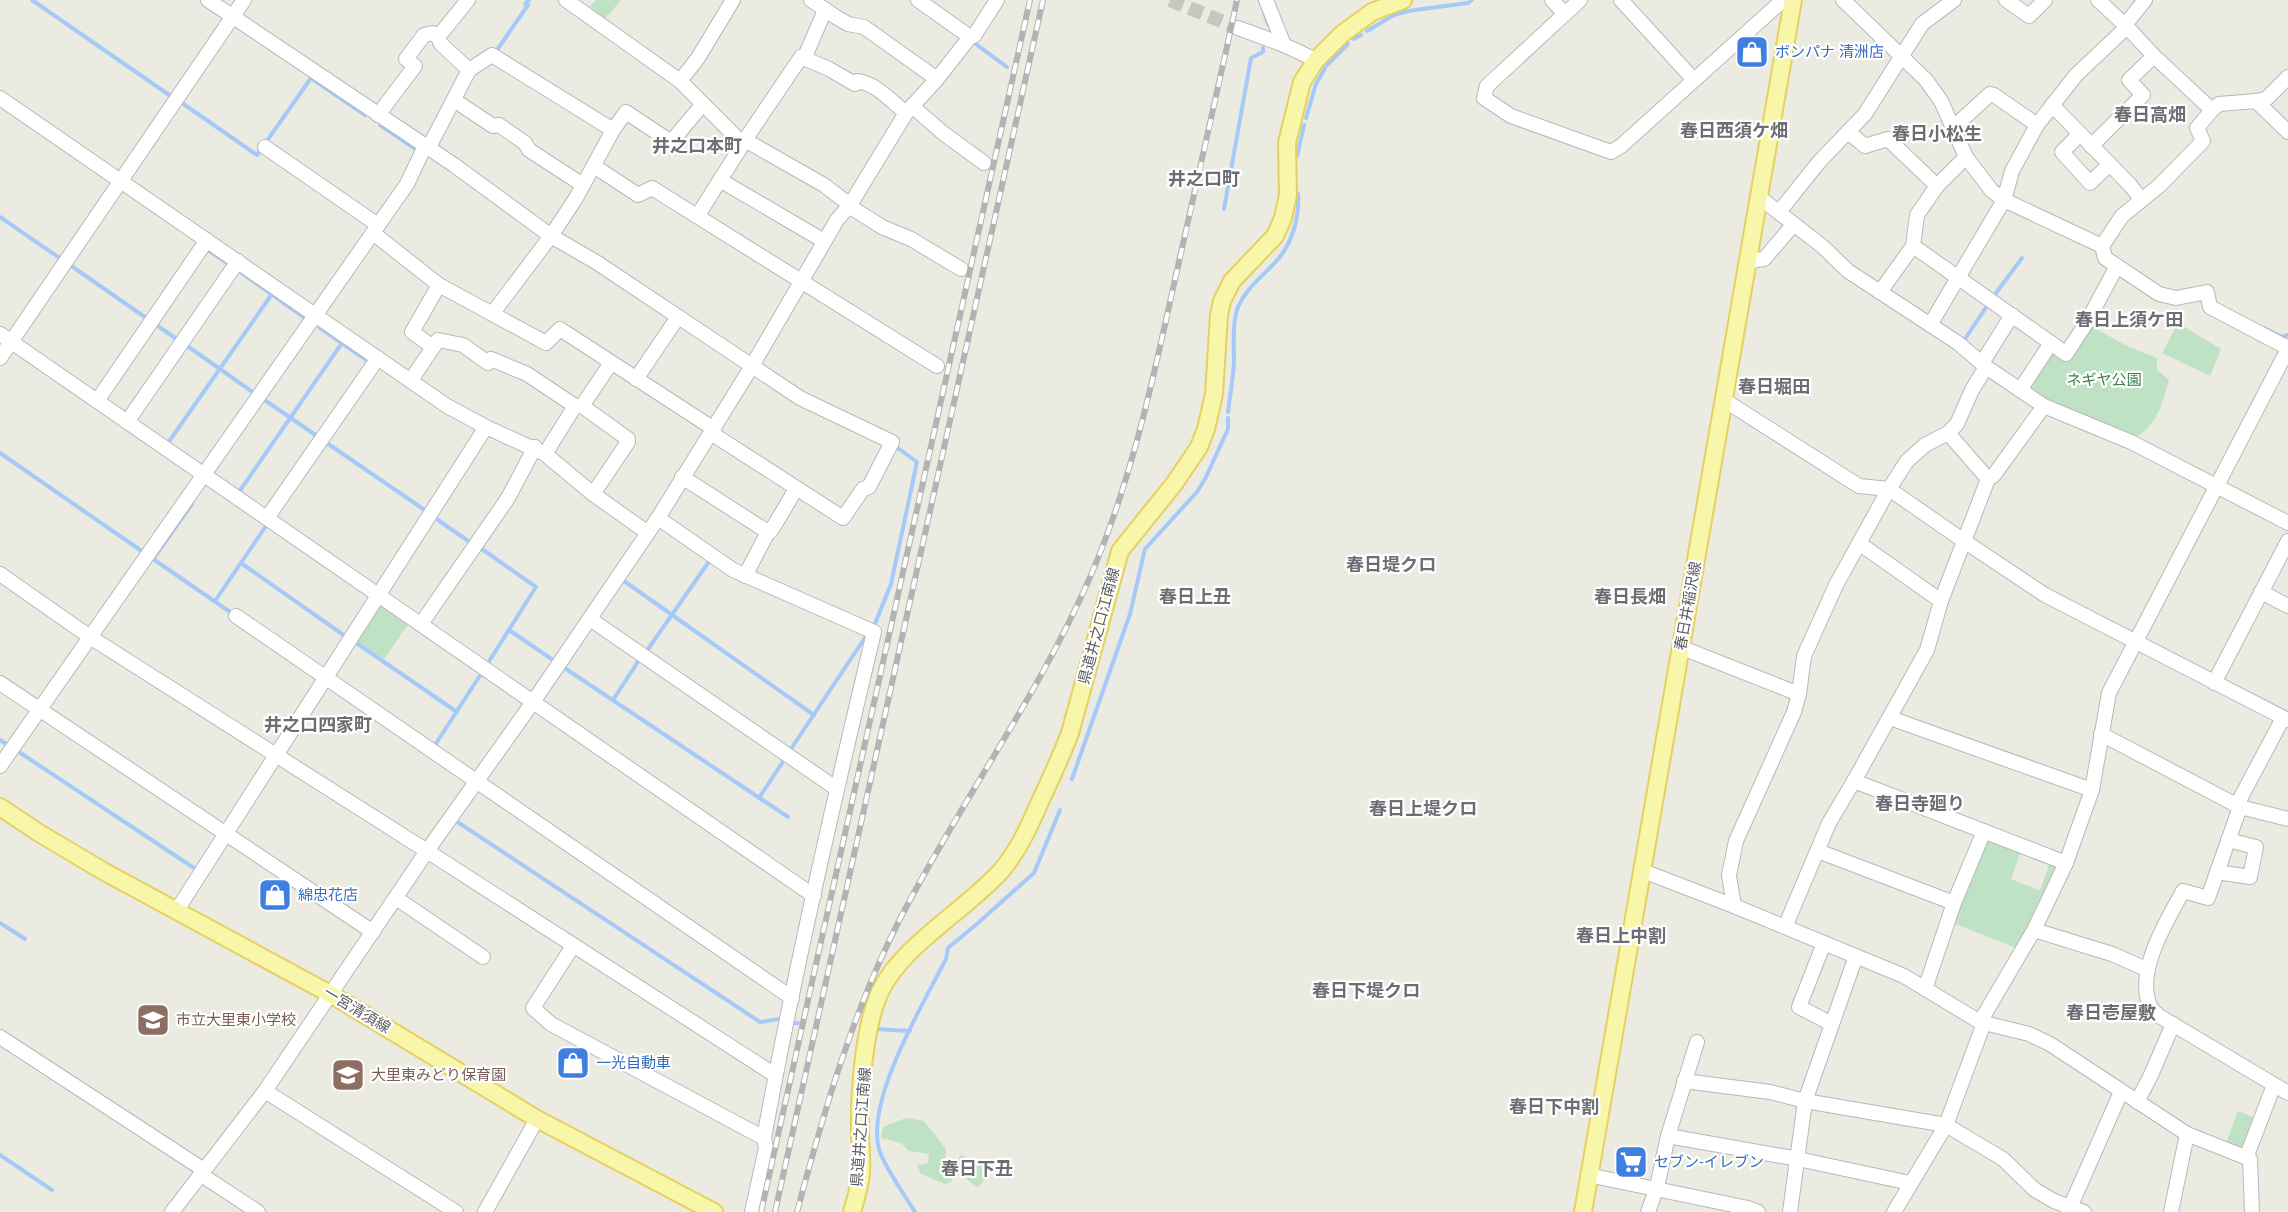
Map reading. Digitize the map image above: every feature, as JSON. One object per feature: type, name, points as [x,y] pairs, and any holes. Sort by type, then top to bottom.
[{"type":"main road","name":"県道井之口江南線","points":[[852,1212],[860,1182],[861,1092],[869,1030],[879,993],[902,959],[965,906],[1001,871],[1014,854],[1042,798],[1070,733],[1120,551],[1174,484],[1199,447],[1206,429],[1214,394],[1222,301],[1232,281],[1275,236],[1284,218],[1288,195],[1287,143],[1302,82],[1316,60],[1358,22],[1372,12],[1403,0]]},
{"type":"main road","name":"春日井稲沢線","points":[[1583,1212],[1793,0]]},
{"type":"main road","name":"一宮清須線","points":[[0,807],[104,872],[332,994],[537,1119],[714,1212]]},
{"type":"street","points":[[208,0],[454,165],[551,236],[596,262],[800,398],[892,442],[869,487],[863,489],[843,518],[796,489],[560,329],[546,343],[439,285],[376,229],[266,147]]},
{"type":"street","points":[[0,358],[6,338],[121,181],[244,0]]},
{"type":"street","points":[[438,37],[468,0]]},
{"type":"street","points":[[566,0],[680,81],[744,142],[780,161],[789,163],[882,227],[911,239],[961,269]]},
{"type":"street","points":[[680,81],[698,58],[733,0]]},
{"type":"street","points":[[811,0],[848,24],[864,27],[937,79]]},
{"type":"street","points":[[918,0],[972,36]]},
{"type":"street","points":[[172,1212],[265,1092],[427,850],[590,619],[658,518],[752,366],[825,241],[909,110],[972,36],[997,0]]},
{"type":"street","points":[[972,36],[983,31],[1005,0]]},
{"type":"street","points":[[1266,0],[1284,45]]},
{"type":"street","points":[[1552,0],[1565,14]]},
{"type":"street","points":[[1580,0],[1487,86],[1484,98],[1511,116],[1611,152],[1621,146],[1783,0]]},
{"type":"street","points":[[1621,0],[1694,80]]},
{"type":"street","points":[[1843,0],[1926,80],[1941,101],[1966,157],[1992,191],[2004,200],[2102,246]]},
{"type":"street","points":[[1779,212],[1819,162],[1865,114],[1935,5],[1954,0]]},
{"type":"street","points":[[2006,0],[2029,16],[2045,0]]},
{"type":"street","points":[[2098,0],[2212,110]]},
{"type":"street","points":[[1930,325],[2004,200],[2012,171],[2037,125],[2076,75],[2126,26],[2145,0]]},
{"type":"street","points":[[804,59],[825,10]]},
{"type":"street","points":[[1238,28],[1316,60]]},
{"type":"street","points":[[378,115],[415,66],[406,59],[424,35],[434,33],[441,44],[469,70]]},
{"type":"street","points":[[0,766],[407,184],[469,70],[492,55],[613,130]]},
{"type":"street","points":[[2091,146],[2143,95],[2129,80],[2154,56]]},
{"type":"street","points":[[698,215],[801,57],[855,84],[857,81],[872,86],[984,163]]},
{"type":"street","points":[[1894,1212],[1946,1125],[1982,1022],[2034,930],[2066,863],[2092,790],[2109,693],[2288,348],[2210,307],[2207,292],[2176,298],[2159,294],[2105,258],[2102,246],[2122,216],[2160,185],[2203,141],[2197,128],[2212,110],[2219,104],[2266,99],[2288,76]]},
{"type":"street","points":[[1954,127],[1990,94],[2037,125]]},
{"type":"street","points":[[0,98],[447,406],[486,427],[540,450],[593,494],[648,533]]},
{"type":"street","points":[[454,100],[493,126],[499,125],[525,143],[529,150],[583,185]]},
{"type":"street","points":[[2256,101],[2288,132]]},
{"type":"street","points":[[492,314],[551,236],[583,185],[613,130],[626,112],[671,142],[703,104]]},
{"type":"street","points":[[2052,105],[2110,164],[2140,199]]},
{"type":"street","points":[[1848,132],[1865,146],[1888,139],[1937,186]]},
{"type":"street","points":[[2080,134],[2062,152],[2090,183],[2110,164]]},
{"type":"street","points":[[1880,292],[1913,246],[1917,215],[1937,186],[1966,157]]},
{"type":"street","points":[[594,166],[638,195],[652,188],[937,366]]},
{"type":"street","points":[[720,180],[825,241]]},
{"type":"street","points":[[1759,197],[1848,271],[1958,343],[1984,365],[2044,406],[2131,442],[2288,523]]},
{"type":"street","points":[[1748,261],[1764,259],[1794,224]]},
{"type":"street","points":[[97,401],[207,240]]},
{"type":"street","points":[[1913,246],[2066,354],[2087,322],[2118,266]]},
{"type":"street","points":[[127,422],[238,261]]},
{"type":"street","points":[[433,346],[412,332],[439,285]]},
{"type":"street","points":[[1734,906],[1729,876],[1736,841],[1789,723],[1799,694],[1804,656],[1836,585],[1907,461],[1925,445],[1948,433],[1957,424],[1984,365],[2012,315]]},
{"type":"street","points":[[636,379],[678,317]]},
{"type":"street","points":[[6,338],[814,896]]},
{"type":"street","points":[[411,380],[438,340],[463,345],[488,363],[491,358],[527,374],[628,439],[593,494]]},
{"type":"street","points":[[2020,390],[2051,344]]},
{"type":"street","points":[[267,518],[378,358]]},
{"type":"street","points":[[421,624],[540,450],[611,363]]},
{"type":"street","points":[[1724,400],[1858,486],[1889,489],[2045,595],[2286,719],[2240,799],[2240,807],[2208,898],[2183,891],[2164,926],[2146,969],[2150,1006],[2159,1016],[2288,1093]]},
{"type":"street","points":[[1785,927],[1829,823],[1927,650],[1941,602],[1988,479],[1994,475],[2044,406]]},
{"type":"street","points":[[177,910],[486,427]]},
{"type":"street","points":[[1948,433],[1988,479]]},
{"type":"street","points":[[682,477],[768,532]]},
{"type":"street","points":[[745,576],[768,532],[771,531],[796,489]]},
{"type":"street","points":[[658,518],[733,570],[874,632],[837,789],[775,1075],[764,1138],[766,1148],[752,1212]]},
{"type":"street","points":[[1860,544],[1941,602]]},
{"type":"street","points":[[2214,683],[2261,592],[2286,550]]},
{"type":"street","points":[[0,574],[90,637],[427,850],[775,1075]]},
{"type":"street","points":[[2261,592],[2288,606]]},
{"type":"street","points":[[236,616],[792,998]]},
{"type":"street","points":[[590,619],[837,789]]},
{"type":"street","points":[[1680,647],[1799,694]]},
{"type":"street","points":[[0,683],[373,932]]},
{"type":"street","points":[[1890,718],[2092,790]]},
{"type":"street","points":[[2101,734],[2240,807],[2288,819]]},
{"type":"street","points":[[1854,782],[2066,863]]},
{"type":"street","points":[[1925,989],[1954,903],[1984,831]]},
{"type":"street","points":[[2217,872],[2250,877],[2256,847],[2228,840]]},
{"type":"street","points":[[1818,851],[1954,903]]},
{"type":"street","points":[[1643,871],[1904,976],[1982,1022],[2029,1034],[2050,1044],[2187,1134],[2250,1159],[2254,1211]]},
{"type":"street","points":[[396,898],[483,957]]},
{"type":"street","points":[[2034,930],[2112,954],[2146,969]]},
{"type":"street","points":[[1824,943],[1799,1007],[1832,1024]]},
{"type":"street","points":[[573,946],[533,1008],[551,1024],[764,1138]]},
{"type":"street","points":[[1790,1212],[1805,1101],[1856,956]]},
{"type":"street","points":[[2137,1102],[2173,1024]]},
{"type":"street","points":[[0,1037],[258,1212]]},
{"type":"street","points":[[1648,1212],[1657,1187],[1668,1136],[1697,1042]]},
{"type":"street","points":[[1684,1081],[1770,1092],[1805,1101],[1946,1125],[2003,1159],[2036,1190],[2068,1210],[2084,1212]]},
{"type":"street","points":[[2246,1158],[2274,1085]]},
{"type":"street","points":[[265,1092],[456,1212]]},
{"type":"street","points":[[2068,1210],[2121,1092]]},
{"type":"street","points":[[485,1212],[537,1119]]},
{"type":"street","points":[[2171,1212],[2187,1134]]},
{"type":"street","points":[[1668,1136],[1910,1183]]},
{"type":"street","points":[[1588,1175],[1657,1187],[1713,1206],[1758,1212]]},
{"type":"green space","points":[[596,0],[621,0],[605,19],[590,6]]},
{"type":"green space","points":[[2178,323],[2221,349],[2210,376],[2162,353]]},
{"type":"green space","name":"ネギヤ公園","points":[[2091,326],[2129,347],[2157,358],[2157,370],[2169,380],[2162,404],[2150,426],[2137,436],[2060,407],[2034,392],[2028,385],[2053,351],[2065,359]]},
{"type":"green space","points":[[382,604],[409,623],[384,659],[355,640],[378,605]]},
{"type":"green space","points":[[1990,838],[2021,851],[2011,879],[2038,890],[2041,889],[2050,861],[2057,864],[2016,948],[1953,923],[1983,841]]},
{"type":"green space","points":[[2238,1111],[2258,1119],[2246,1151],[2225,1146]]},
{"type":"green space","points":[[906,1118],[924,1121],[946,1149],[945,1159],[949,1166],[953,1165],[961,1155],[971,1162],[982,1164],[986,1169],[986,1177],[979,1187],[960,1175],[953,1175],[952,1181],[945,1184],[921,1174],[917,1165],[928,1163],[929,1154],[909,1151],[901,1143],[881,1138],[883,1127]]},
{"type":"waterway","points":[[32,0],[172,97]]},
{"type":"waterway","points":[[497,50],[528,5],[525,4],[529,0]]},
{"type":"waterway","points":[[1367,31],[1394,15],[1468,3],[1472,0]]},
{"type":"waterway","points":[[1264,12],[1268,24]]},
{"type":"waterway","points":[[1354,39],[1361,35]]},
{"type":"waterway","points":[[973,42],[1007,67]]},
{"type":"waterway","points":[[1327,65],[1348,44]]},
{"type":"waterway","points":[[1224,209],[1251,58],[1263,52],[1263,48]]},
{"type":"waterway","points":[[1306,118],[1316,84],[1325,68]]},
{"type":"waterway","points":[[182,103],[257,155],[311,78],[365,115]]},
{"type":"waterway","points":[[380,125],[414,148]]},
{"type":"waterway","points":[[1297,156],[1304,125]]},
{"type":"waterway","points":[[1228,412],[1234,362],[1234,327],[1238,307],[1246,293],[1279,258],[1288,243],[1298,211],[1298,194]]},
{"type":"waterway","points":[[0,217],[61,259]]},
{"type":"waterway","points":[[208,250],[227,263]]},
{"type":"waterway","points":[[1993,297],[2022,258]]},
{"type":"waterway","points":[[70,265],[149,320]]},
{"type":"waterway","points":[[239,271],[305,318]]},
{"type":"waterway","points":[[168,443],[272,294]]},
{"type":"waterway","points":[[1963,342],[1989,303]]},
{"type":"waterway","points":[[155,324],[178,340]]},
{"type":"waterway","points":[[320,328],[368,361]]},
{"type":"waterway","points":[[2264,328],[2282,337],[2288,335]]},
{"type":"waterway","points":[[239,492],[342,343]]},
{"type":"waterway","points":[[186,345],[254,393]]},
{"type":"waterway","points":[[263,399],[317,436]]},
{"type":"waterway","points":[[1072,779],[1130,614],[1145,549],[1197,492],[1228,429],[1228,418]]},
{"type":"waterway","points":[[324,441],[426,511]]},
{"type":"waterway","points":[[874,626],[891,584],[917,462],[895,446]]},
{"type":"waterway","points":[[0,453],[143,552]]},
{"type":"waterway","points":[[153,559],[192,504]]},
{"type":"waterway","points":[[435,518],[471,543]]},
{"type":"waterway","points":[[215,601],[266,526]]},
{"type":"waterway","points":[[479,547],[536,587],[488,663]]},
{"type":"waterway","points":[[153,559],[233,614]]},
{"type":"waterway","points":[[646,652],[710,560]]},
{"type":"waterway","points":[[241,563],[345,636]]},
{"type":"waterway","points":[[624,581],[814,715]]},
{"type":"waterway","points":[[509,630],[553,660]]},
{"type":"waterway","points":[[789,752],[866,636]]},
{"type":"waterway","points":[[355,642],[457,712]]},
{"type":"waterway","points":[[613,700],[639,660]]},
{"type":"waterway","points":[[563,667],[788,817]]},
{"type":"waterway","points":[[435,745],[481,674]]},
{"type":"waterway","points":[[0,740],[9,746]]},
{"type":"waterway","points":[[19,752],[197,870],[199,867]]},
{"type":"waterway","points":[[759,798],[784,760]]},
{"type":"waterway","points":[[915,1212],[891,1175],[880,1152],[877,1132],[887,1082],[898,1054],[946,959],[948,948],[1034,873],[1060,810]]},
{"type":"waterway","points":[[459,823],[760,1022],[779,1019]]},
{"type":"waterway","points":[[0,923],[25,939]]},
{"type":"waterway","points":[[793,1023],[798,1023]]},
{"type":"waterway","points":[[875,1029],[910,1031]]},
{"type":"waterway","points":[[0,1155],[52,1190]]},
{"type":"tunnel","points":[[1170,0],[1238,28]]},
{"type":"railway","points":[[761,1212],[1030,0]]},
{"type":"railway","points":[[775,1212],[1043,0]]},
{"type":"railway","points":[[797,1212],[841,1062],[884,952],[924,874],[1048,663],[1105,541],[1128,471],[1147,400],[1237,0]]},
{"type":"place","name":"ボンパナ 清洲店","points":[[1752,52]]},
{"type":"place","name":"綿忠花店","points":[[275,895]]},
{"type":"place","name":"市立大里東小学校","points":[[153,1020]]},
{"type":"place","name":"一光自動車","points":[[573,1063]]},
{"type":"place","name":"大里東みどり保育園","points":[[348,1075]]},
{"type":"place","name":"セブン-イレブン","points":[[1631,1162]]},
{"type":"district","name":"春日高畑","points":[[2150,115]]},
{"type":"district","name":"春日西須ケ畑","points":[[1734,131]]},
{"type":"district","name":"春日小松生","points":[[1937,134]]},
{"type":"district","name":"井之口本町","points":[[697,146]]},
{"type":"district","name":"井之口町","points":[[1204,179]]},
{"type":"district","name":"春日上須ケ田","points":[[2129,320]]},
{"type":"district","name":"春日堀田","points":[[1774,387]]},
{"type":"district","name":"春日堤クロ","points":[[1391,565]]},
{"type":"district","name":"春日上丑","points":[[1195,597]]},
{"type":"district","name":"春日長畑","points":[[1630,597]]},
{"type":"district","name":"井之口四家町","points":[[318,725]]},
{"type":"district","name":"春日寺廻り","points":[[1920,804]]},
{"type":"district","name":"春日上堤クロ","points":[[1423,809]]},
{"type":"district","name":"春日上中割","points":[[1621,936]]},
{"type":"district","name":"春日下堤クロ","points":[[1366,991]]},
{"type":"district","name":"春日壱屋敷","points":[[2111,1013]]},
{"type":"district","name":"春日下中割","points":[[1554,1107]]},
{"type":"district","name":"春日下丑","points":[[977,1169]]}]
